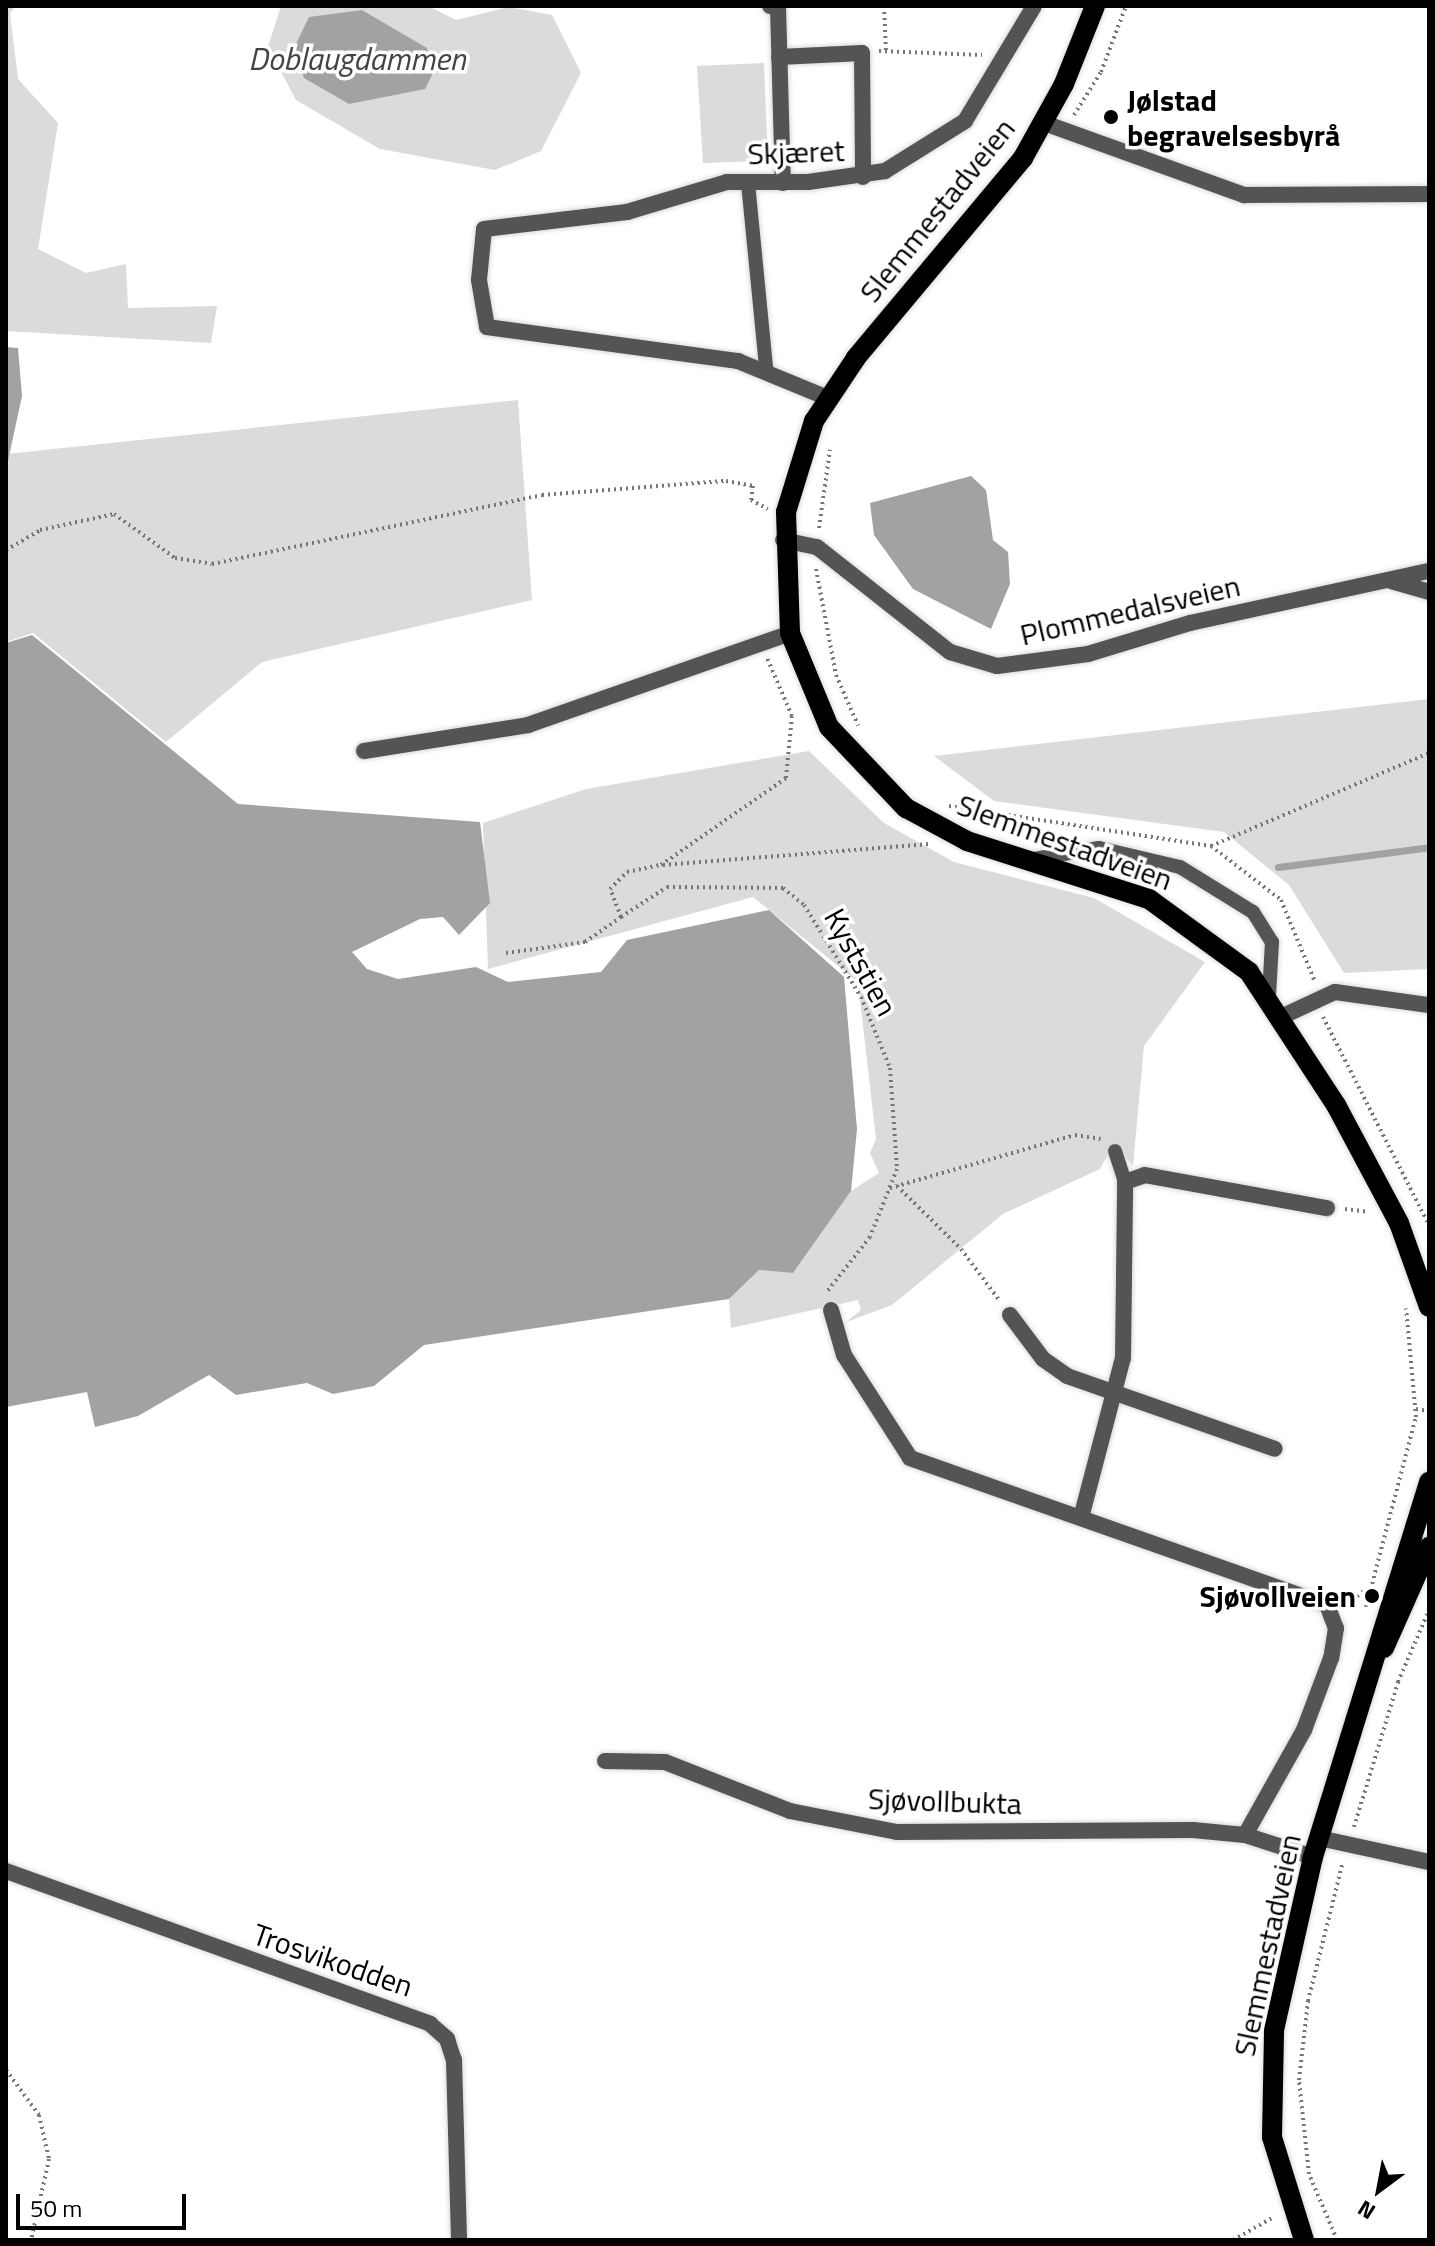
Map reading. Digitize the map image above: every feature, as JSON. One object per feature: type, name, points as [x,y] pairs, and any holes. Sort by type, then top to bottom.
[{"type":"main road","name":"Slemmestadveien","points":[[1095,6],[1053,128],[828,398],[801,449],[786,512],[783,540],[790,633],[809,692],[854,760],[906,808],[967,841],[1133,892],[1178,915],[1231,954],[1283,1016],[1401,1227],[1429,1266]]},
{"type":"main road","name":"Slemmestadveien","points":[[1401,1227],[1429,1307]]},
{"type":"main road","name":"Slemmestadveien","points":[[1304,2240],[1277,2168],[1269,2087],[1276,2014],[1316,1848],[1429,1482]]},
{"type":"main road","name":"Slemmestadveien","points":[[1374,1665],[1429,1547]]},
{"type":"street","points":[[770,6],[778,7],[783,183]]},
{"type":"street","name":"Skjæret","points":[[766,367],[487,327],[479,280],[484,229],[627,212],[727,182],[783,183],[863,177],[909,161],[957,129],[1008,60],[1034,6]]},
{"type":"street","points":[[779,57],[862,53],[863,177]]},
{"type":"street","points":[[1053,128],[1244,195],[1429,194]]},
{"type":"street","points":[[766,367],[828,398]]},
{"type":"street","name":"Plommedalsveien","points":[[783,540],[817,547],[950,652],[997,666],[1088,654],[1190,623],[1429,571]]},
{"type":"street","points":[[1389,580],[1429,592]]},
{"type":"street","points":[[364,751],[528,725],[790,633]]},
{"type":"street","points":[[1283,1016],[1335,992],[1429,1005]]},
{"type":"street","points":[[1082,1514],[1118,1397],[1128,1289],[1120,1199],[1125,1182],[1145,1175],[1327,1208]]},
{"type":"street","points":[[831,1310],[844,1355],[902,1452],[1002,1493],[1082,1514],[1319,1597],[1335,1616],[1335,1644],[1304,1730],[1245,1835]]},
{"type":"street","points":[[1010,1315],[1054,1368],[1118,1397],[1275,1449]]},
{"type":"street","name":"Sjøvollbukta","points":[[605,1761],[665,1762],[790,1811],[897,1832],[1245,1835],[1316,1848],[1348,1845],[1429,1862]]},
{"type":"street","name":"Trosvikodden","points":[[6,1871],[430,2024],[447,2039],[454,2060],[459,2240]]},
{"type":"lane","points":[[748,183],[766,367]]},
{"type":"lane","points":[[1028,860],[1099,848],[1180,867],[1253,912],[1272,942],[1269,996]]},
{"type":"lane","points":[[1115,1151],[1125,1182]]},
{"type":"path","points":[[884,6],[886,51]]},
{"type":"path","points":[[1053,128],[1101,72],[1126,6]]},
{"type":"path","points":[[862,53],[955,49],[1008,60]]},
{"type":"path","points":[[832,441],[817,547],[826,638],[862,733]]},
{"type":"path","points":[[6,550],[40,530],[114,514],[175,558],[212,564],[542,495],[726,481],[753,486],[751,500],[786,512]]},
{"type":"path","points":[[661,865],[788,774],[792,716],[761,645]]},
{"type":"path","points":[[1211,846],[1429,753]]},
{"type":"path","points":[[945,806],[1211,846],[1281,900],[1305,944],[1315,999],[1429,1225]]},
{"type":"path","points":[[621,917],[610,889],[627,872],[661,865],[967,841]]},
{"type":"path","name":"Kyststien","points":[[506,953],[585,942],[667,887],[759,883],[783,888],[804,905],[861,997],[890,1068],[897,1169],[870,1237],[825,1294],[831,1310]]},
{"type":"path","points":[[889,1189],[1075,1135],[1102,1139],[1115,1151]]},
{"type":"path","points":[[897,1186],[961,1249],[1010,1315]]},
{"type":"path","points":[[1327,1208],[1374,1213]]},
{"type":"path","points":[[1364,1618],[1416,1409],[1407,1297]]},
{"type":"path","points":[[1416,1409],[1429,1411]]},
{"type":"path","points":[[1335,1616],[1371,1586]]},
{"type":"path","points":[[1337,2240],[1306,2164],[1299,2080],[1308,2001],[1348,1845],[1398,1682],[1429,1610]]},
{"type":"path","points":[[6,2070],[39,2115],[49,2159],[31,2240]]},
{"type":"path","points":[[1233,2240],[1272,2218]]},
{"type":"shaded area","points":[[6,6],[16,6],[10,13],[18,79],[58,123],[38,249],[86,273],[126,264],[128,308],[217,306],[211,343],[6,331]]},
{"type":"shaded area","points":[[281,6],[428,6],[456,20],[509,7],[552,15],[581,73],[541,151],[495,170],[380,149],[296,100],[268,47]]},
{"type":"shaded area","points":[[764,63],[768,161],[703,163],[697,66]]},
{"type":"shaded area","points":[[518,400],[532,600],[262,662],[166,742],[33,633],[6,642],[6,454]]},
{"type":"shaded area","points":[[1429,699],[1429,969],[1344,973],[1289,885],[1224,832],[994,801],[934,756]]},
{"type":"shaded area","points":[[809,751],[884,823],[954,862],[1094,898],[1205,962],[1144,1046],[1133,1166],[1114,1144],[1100,1169],[1003,1214],[892,1305],[846,1322],[861,1310],[858,1300],[731,1328],[729,1299],[759,1270],[793,1273],[851,1191],[879,1173],[870,1153],[876,1139],[858,982],[753,897],[488,969],[483,823],[586,789]]},
{"type":"water","name":"Doblaugdammen","points":[[362,10],[427,48],[432,75],[425,89],[349,104],[304,78],[294,48],[309,17]]},
{"type":"water","points":[[6,347],[18,348],[22,396],[6,470]]},
{"type":"water","points":[[971,476],[986,490],[993,540],[1008,552],[1010,584],[991,629],[913,589],[874,535],[870,503]]},
{"type":"water","points":[[32,635],[238,804],[480,822],[490,903],[459,935],[443,917],[420,919],[352,952],[367,969],[398,979],[476,967],[508,982],[601,972],[627,940],[769,910],[844,977],[857,1129],[851,1191],[793,1273],[759,1270],[729,1299],[424,1345],[374,1386],[333,1394],[307,1383],[236,1395],[209,1375],[138,1416],[95,1427],[87,1392],[6,1407],[6,643]]},
{"type":"waterway","points":[[1278,867],[1429,847]]},
{"type":"place","name":"Jølstad begravelsesbyrå","points":[[1111,117]]},
{"type":"place","name":"Sjøvollveien","points":[[1372,1596]]}]
